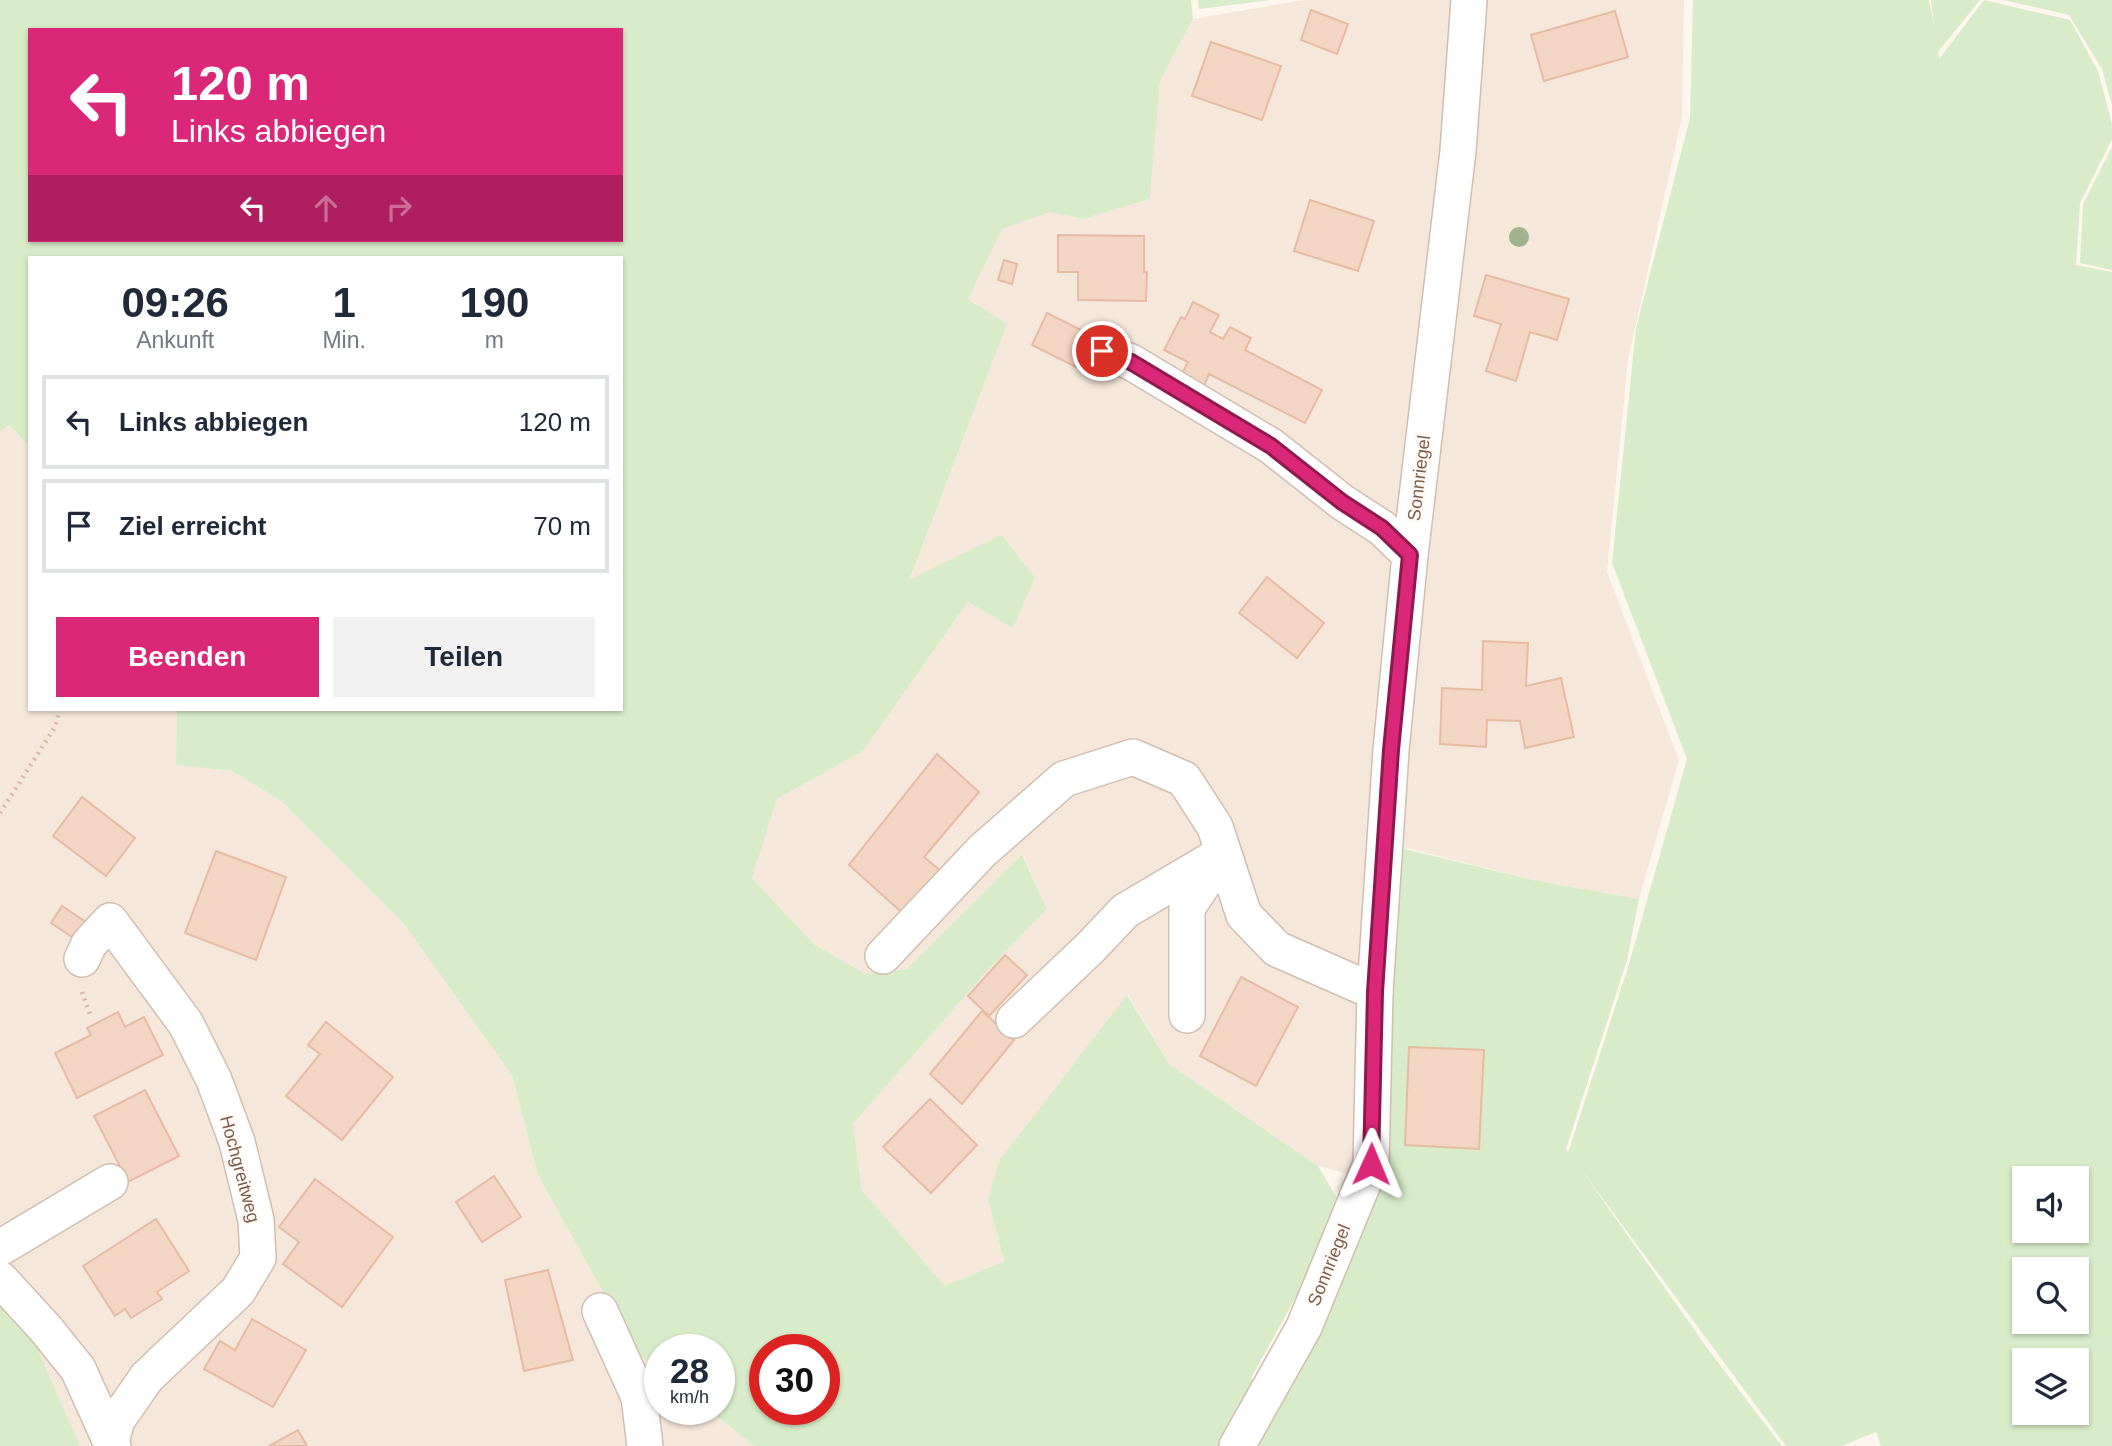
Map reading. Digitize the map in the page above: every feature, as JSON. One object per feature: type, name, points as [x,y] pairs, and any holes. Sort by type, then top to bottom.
[{"type":"street","name":"Sonnriegel","points":[[1237,1446],[1304,1327],[1371,1164],[1375,992],[1391,750],[1410,555],[1458,151],[1469,0]]},
{"type":"street","points":[[1093,347],[1131,362],[1271,446],[1342,502],[1382,528],[1410,555]]},
{"type":"street","points":[[883,956],[982,851],[1064,779],[1133,757],[1184,779],[1215,827],[1244,915],[1277,948],[1375,992]]},
{"type":"street","points":[[1187,1015],[1187,908],[1223,853]]},
{"type":"street","points":[[1014,1020],[1125,911],[1223,853]]},
{"type":"street","name":"Hochgreitweg","points":[[82,958],[89,944],[110,922],[186,1024],[214,1080],[237,1142],[256,1220],[258,1247],[258,1258],[238,1291],[147,1377],[117,1420],[112,1444]]},
{"type":"street","points":[[0,1248],[110,1182]]},
{"type":"street","name":"Hochgreitweg","points":[[0,1279],[78,1369],[112,1444]]},
{"type":"street","points":[[600,1311],[639,1397],[645,1446]]},
{"type":"path","points":[[0,813],[55,727],[59,711]]},
{"type":"shaded area","points":[[1304,0],[1684,0],[1682,117],[1628,360],[1607,572],[1679,760],[1639,899],[1533,880],[1372,839],[1365,1081],[1352,1175],[1318,1166],[1169,1064],[1128,995],[988,1199],[1004,1261],[945,1286],[862,1190],[853,1124],[987,971],[1047,909],[1023,856],[907,969],[866,974],[815,945],[752,878],[777,799],[863,751],[968,602],[1013,627],[1035,578],[910,580],[1007,324],[968,299],[1001,229],[1050,212],[1083,219],[1150,199],[1160,81],[1193,19]]},
{"type":"shaded area","points":[[9,425],[28,445],[28,711],[177,711],[176,765],[232,771],[281,801],[404,924],[512,1075],[538,1175],[637,1353],[644,1358],[644,1425],[728,1425],[754,1446],[80,1446],[0,1262],[0,432]]},
{"type":"green space","points":[[0,0],[1191,0],[1193,19],[1160,81],[1150,199],[1083,219],[1050,212],[1002,229],[968,299],[1007,324],[910,579],[1002,535],[1035,578],[1013,628],[968,602],[863,751],[777,799],[752,878],[815,945],[866,974],[907,969],[1022,855],[1047,909],[987,971],[853,1124],[862,1190],[945,1286],[1004,1261],[988,1199],[1000,1160],[1127,995],[1169,1064],[1318,1166],[1344,1210],[1251,1378],[1272,1391],[1368,1209],[1392,846],[1533,880],[1639,899],[1627,960],[1566,1149],[1568,1153],[1629,964],[1687,759],[1612,563],[1636,328],[1690,118],[1693,0],[1929,0],[1934,25],[1931,0],[1980,0],[1938,52],[1939,59],[1984,0],[2070,20],[2098,71],[2112,124],[2112,139],[2080,203],[2076,265],[2112,272],[2112,1446],[1881,1446],[1876,1432],[1841,1446],[1786,1446],[1580,1168],[1710,1352],[1782,1446],[754,1446],[728,1425],[735,1425],[735,1334],[644,1334],[644,1358],[637,1353],[538,1175],[512,1075],[404,924],[281,801],[232,771],[176,765],[177,711],[623,711],[623,256],[28,256],[28,445],[9,425],[0,432]]},
{"type":"green space","points":[[1198,0],[1271,0],[1199,9]]},
{"type":"green space","points":[[2003,0],[2112,0],[2112,105],[2102,69],[2069,15]]},
{"type":"green space","points":[[2112,147],[2112,270],[2080,263],[2083,204]]},
{"type":"green space","points":[[0,1262],[80,1446],[0,1446]]},
{"type":"building","points":[[1311,10],[1348,24],[1337,54],[1301,40]]},
{"type":"building","points":[[1615,11],[1628,57],[1544,81],[1531,35]]},
{"type":"building","points":[[1211,42],[1281,66],[1262,120],[1192,96]]},
{"type":"building","points":[[1310,200],[1374,221],[1358,271],[1294,251]]},
{"type":"building","points":[[1058,235],[1144,236],[1146,301],[1078,300],[1078,272],[1058,272]]},
{"type":"building","points":[[1004,260],[1017,264],[1012,284],[998,280]]},
{"type":"building","points":[[1486,275],[1569,299],[1557,340],[1530,332],[1516,381],[1486,371],[1501,324],[1474,316]]},
{"type":"building","points":[[1193,302],[1219,315],[1210,332],[1223,339],[1230,327],[1251,338],[1245,350],[1322,390],[1305,423],[1209,374],[1204,386],[1182,374],[1188,362],[1164,350],[1181,317],[1185,319]]},
{"type":"building","points":[[1047,313],[1093,336],[1078,368],[1032,345]]},
{"type":"building","points":[[1267,577],[1324,623],[1297,658],[1239,613]]},
{"type":"building","points":[[1483,641],[1528,643],[1526,686],[1561,678],[1574,737],[1525,748],[1520,721],[1487,720],[1486,747],[1440,744],[1442,688],[1482,690]]},
{"type":"building","points":[[937,754],[979,792],[924,857],[943,873],[908,918],[849,865]]},
{"type":"building","points":[[82,797],[135,838],[106,876],[53,836]]},
{"type":"building","points":[[216,851],[286,877],[256,960],[185,933]]},
{"type":"building","points":[[62,906],[89,924],[78,941],[51,923]]},
{"type":"building","points":[[1005,955],[1027,975],[989,1016],[968,996]]},
{"type":"building","points":[[1241,977],[1298,1007],[1256,1086],[1200,1056]]},
{"type":"building","points":[[982,1011],[1014,1040],[962,1104],[930,1074]]},
{"type":"building","points":[[118,1012],[125,1027],[144,1017],[163,1055],[77,1098],[55,1053],[91,1035],[87,1028]]},
{"type":"building","points":[[326,1022],[393,1077],[342,1140],[286,1096],[320,1054],[308,1045]]},
{"type":"building","points":[[1409,1047],[1484,1050],[1479,1149],[1405,1145]]},
{"type":"building","points":[[145,1090],[179,1156],[128,1182],[94,1116]]},
{"type":"building","points":[[930,1099],[977,1145],[931,1193],[883,1147]]},
{"type":"building","points":[[494,1176],[521,1217],[482,1242],[456,1202]]},
{"type":"building","points":[[315,1179],[393,1237],[342,1307],[283,1264],[299,1242],[279,1227]]},
{"type":"building","points":[[156,1219],[189,1271],[157,1292],[162,1299],[131,1318],[125,1309],[115,1316],[83,1266]]},
{"type":"building","points":[[548,1270],[573,1360],[524,1371],[505,1280]]},
{"type":"building","points":[[252,1319],[306,1350],[273,1407],[204,1369],[220,1341],[235,1350]]},
{"type":"building","points":[[298,1430],[307,1446],[269,1446]]},
{"type":"route","points":[[1102,351],[1131,362],[1271,446],[1342,502],[1382,528],[1410,555],[1391,750],[1375,992],[1371,1164]]}]
